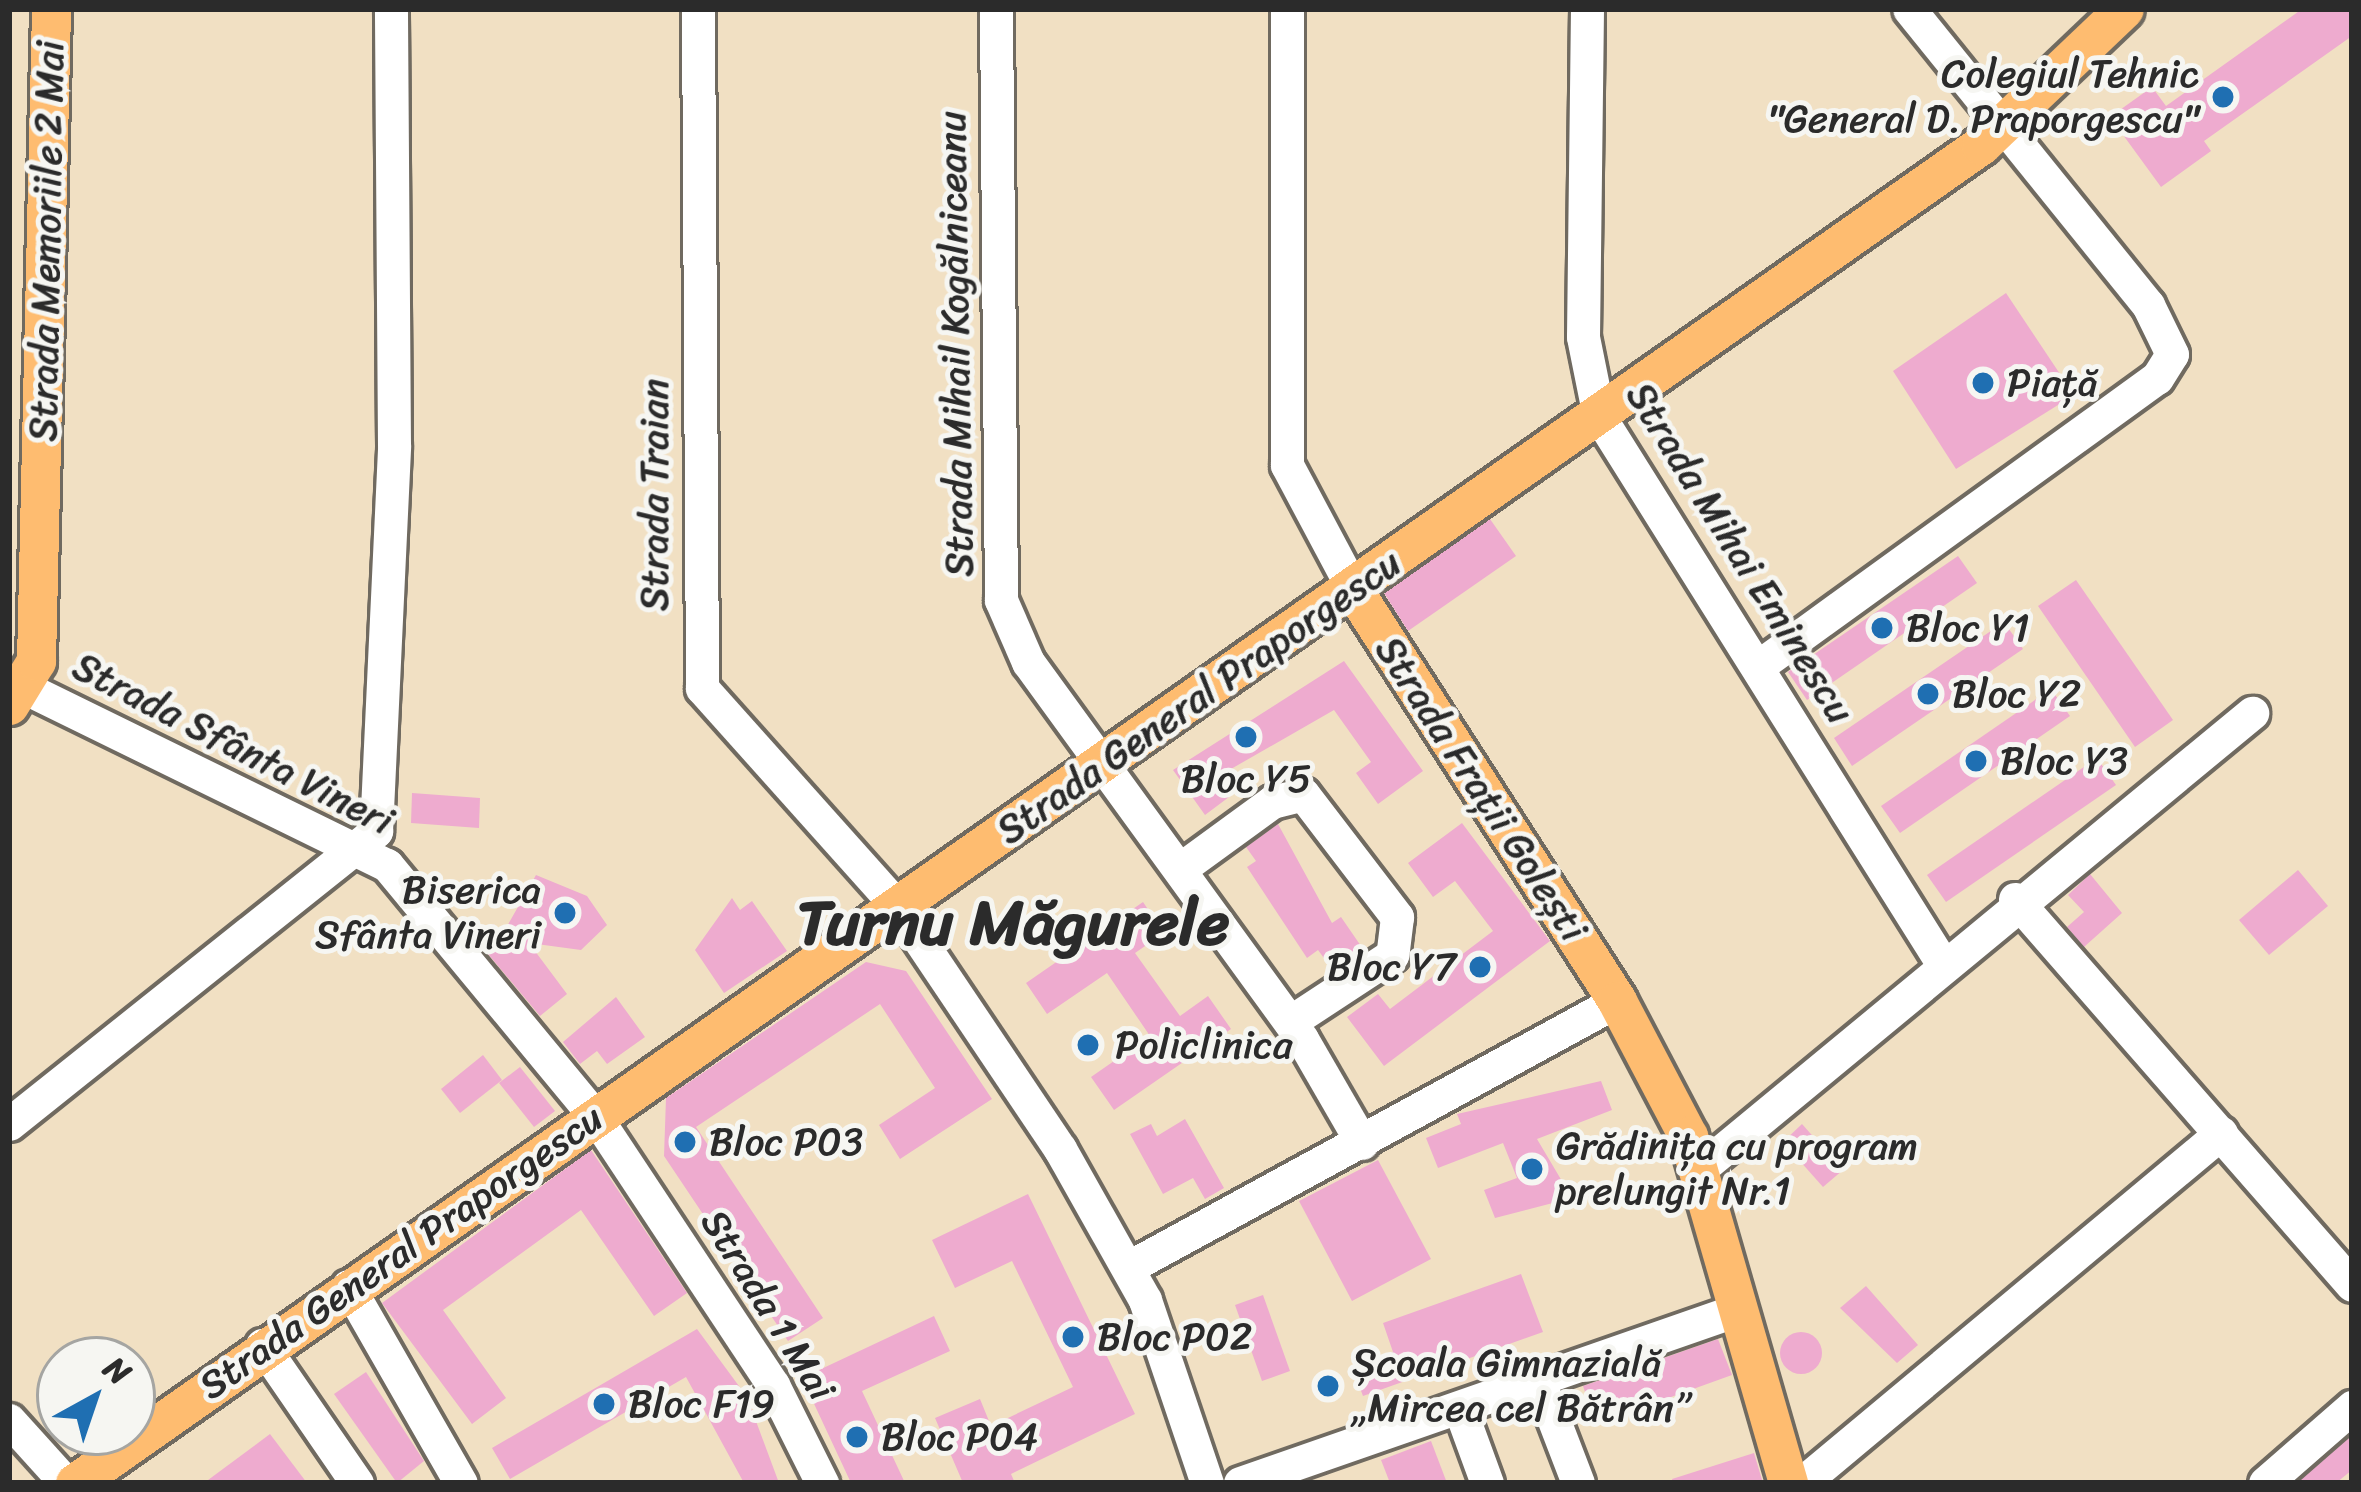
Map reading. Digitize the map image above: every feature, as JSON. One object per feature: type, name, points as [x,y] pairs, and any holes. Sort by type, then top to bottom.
[{"type":"main road","name":"Strada Memoriile 2 Mai","points":[[15,690],[36,661],[52,9]]},
{"type":"main road","name":"Strada General Praporgescu","points":[[71,1483],[896,904],[1354,591],[2006,124],[2124,9]]},
{"type":"main road","name":"Strada Frații Golești","points":[[1354,591],[1617,1001],[1704,1186],[1735,1310],[1788,1483]]},
{"type":"street","points":[[9,1124],[365,849],[381,803],[394,445],[391,9]]},
{"type":"street","name":"Strada Traian","points":[[698,9],[696,666],[711,707],[896,904],[1129,1267],[1208,1483]]},
{"type":"street","name":"Strada Mihail Kogălniceanu","points":[[996,9],[996,573],[1028,662],[1290,1022],[1362,1143]]},
{"type":"street","name":"Strada Frații Golești","points":[[1287,9],[1287,465],[1354,591]]},
{"type":"street","name":"Strada Mihai Eminescu","points":[[1587,9],[1583,337],[1599,416],[1760,665],[1942,963]]},
{"type":"street","points":[[1760,665],[2157,378],[2172,353],[2165,333],[2006,124],[1909,9]]},
{"type":"street","name":"Strada Sfânta Vineri","points":[[15,690],[365,849],[595,1117]]},
{"type":"street","points":[[1704,1186],[2015,899],[2252,712]]},
{"type":"street","points":[[1180,868],[1272,802],[1303,794],[1396,917],[1392,956],[1290,1022]]},
{"type":"street","points":[[2015,899],[2352,1285]]},
{"type":"street","points":[[1129,1267],[1617,1001]]},
{"type":"street","name":"Strada 1 Mai","points":[[595,1117],[773,1385],[822,1483]]},
{"type":"street","points":[[1802,1483],[2221,1133]]},
{"type":"street","points":[[348,1286],[461,1483]]},
{"type":"street","points":[[1240,1483],[1461,1412],[1735,1310]]},
{"type":"street","points":[[262,1346],[357,1483]]},
{"type":"street","points":[[1540,1384],[1578,1483]]},
{"type":"street","points":[[2265,1483],[2352,1407]]},
{"type":"street","points":[[1461,1412],[1487,1483]]},
{"type":"street","points":[[9,1420],[71,1483]]},
{"type":"building","name":"Colegiul Tehnic \"General D. Praporgescu\"","points":[[2302,9],[2352,9],[2352,36],[2204,141],[2211,151],[2161,187],[2110,117],[2152,87],[2166,106]]},
{"type":"building","name":"Piață","points":[[2006,293],[2074,395],[1956,469],[1893,371]]},
{"type":"building","points":[[1490,519],[1516,556],[1408,631],[1384,593]]},
{"type":"building","name":"Bloc Y1","points":[[1958,556],[1977,583],[1807,700],[1788,672]]},
{"type":"building","points":[[2076,580],[2173,720],[2135,747],[2038,606]]},
{"type":"building","name":"Bloc Y2","points":[[2004,622],[2023,649],[1852,766],[1834,738]]},
{"type":"building","name":"Bloc Y5","points":[[1344,661],[1423,771],[1378,804],[1356,773],[1371,762],[1334,710],[1224,773],[1237,791],[1205,815],[1173,770]]},
{"type":"building","name":"Bloc Y3","points":[[2051,689],[2070,716],[1900,833],[1881,806]]},
{"type":"building","points":[[2097,758],[2116,785],[1946,902],[1927,875]]},
{"type":"building","points":[[412,793],[480,798],[479,828],[411,823]]},
{"type":"building","name":"Bloc Y7","points":[[1462,823],[1550,941],[1384,1066],[1347,1017],[1378,994],[1390,1009],[1493,931],[1455,881],[1433,897],[1408,863]]},
{"type":"building","points":[[1278,824],[1332,923],[1341,917],[1363,949],[1332,969],[1318,950],[1307,958],[1247,867],[1256,861],[1246,847]]},
{"type":"building","points":[[2298,870],[2328,906],[2269,955],[2239,920]]},
{"type":"building","points":[[2090,874],[2122,913],[2084,947],[2067,927],[2084,912],[2068,895]]},
{"type":"building","points":[[536,875],[587,896],[607,925],[581,950],[529,943],[567,994],[540,1016],[478,942],[493,924],[502,935]]},
{"type":"building","points":[[732,898],[740,910],[752,901],[787,951],[724,993],[695,950]]},
{"type":"building","points":[[1143,902],[1164,933],[1135,953],[1180,1016],[1208,996],[1231,1029],[1114,1110],[1091,1077],[1150,1036],[1107,973],[1047,1014],[1026,983]]},
{"type":"building","name":"Bloc P03","points":[[866,962],[906,971],[992,1099],[900,1159],[879,1125],[935,1088],[880,1004],[696,1127],[823,1318],[788,1341],[664,1156],[666,1098]]},
{"type":"building","points":[[616,997],[645,1037],[607,1064],[597,1051],[580,1064],[563,1042]]},
{"type":"building","points":[[483,1055],[502,1080],[460,1113],[441,1089]]},
{"type":"building","points":[[520,1067],[555,1111],[534,1127],[499,1083]]},
{"type":"building","points":[[1601,1081],[1612,1110],[1537,1139],[1572,1198],[1495,1218],[1484,1190],[1517,1178],[1503,1143],[1438,1168],[1426,1138],[1461,1124],[1457,1114]]},
{"type":"building","points":[[1185,1119],[1224,1188],[1205,1199],[1193,1178],[1163,1194],[1130,1134],[1151,1124],[1157,1136]]},
{"type":"building","points":[[1802,1124],[1843,1170],[1823,1187],[1783,1142]]},
{"type":"building","points":[[591,1150],[687,1293],[654,1316],[581,1210],[443,1310],[506,1398],[472,1424],[382,1303]]},
{"type":"building","points":[[1378,1160],[1431,1259],[1352,1301],[1299,1201]]},
{"type":"building","name":"Bloc P02","points":[[1028,1194],[1135,1414],[1011,1474],[1015,1483],[963,1483],[935,1418],[980,1399],[991,1426],[1073,1387],[1012,1261],[955,1288],[932,1240]]},
{"type":"building","points":[[1521,1274],[1543,1332],[1363,1396],[1352,1367],[1393,1352],[1383,1323]]},
{"type":"building","points":[[1866,1286],[1918,1345],[1897,1363],[1840,1308]]},
{"type":"building","points":[[1263,1295],[1290,1371],[1262,1381],[1235,1305]]},
{"type":"building","name":"Bloc P04","points":[[934,1316],[950,1351],[862,1391],[905,1483],[851,1483],[802,1378]]},
{"type":"building","name":"Bloc F19","points":[[697,1329],[747,1397],[779,1483],[744,1483],[686,1377],[510,1479],[492,1448]]},
{"type":"building","points":[[1801,1332],[1816,1338],[1822,1353],[1816,1368],[1801,1374],[1786,1368],[1780,1353],[1786,1338]]},
{"type":"building","points":[[1718,1339],[1732,1375],[1596,1424],[1583,1386]]},
{"type":"building","points":[[366,1372],[424,1461],[397,1483],[334,1394]]},
{"type":"building","points":[[270,1434],[307,1483],[204,1483]]},
{"type":"building","points":[[2352,1435],[2352,1470],[2336,1483],[2297,1483]]},
{"type":"building","points":[[1431,1441],[1447,1483],[1390,1483],[1381,1460]]},
{"type":"building","points":[[1754,1453],[1763,1483],[1673,1483],[1672,1479]]},
{"type":"place","name":"Colegiul Tehnic \"General D. Praporgescu\"","points":[[2223,97]]},
{"type":"place","name":"Piață","points":[[1983,383]]},
{"type":"place","name":"Bloc Y1","points":[[1882,628]]},
{"type":"place","name":"Bloc Y2","points":[[1928,694]]},
{"type":"place","name":"Bloc Y5","points":[[1246,737]]},
{"type":"place","name":"Bloc Y3","points":[[1976,761]]},
{"type":"place","name":"Biserica Sfânta Vineri","points":[[565,913]]},
{"type":"place","name":"Bloc Y7","points":[[1480,967]]},
{"type":"place","name":"Policlinica","points":[[1088,1045]]},
{"type":"place","name":"Bloc P03","points":[[685,1142]]},
{"type":"place","name":"Grădinița cu program prelungit Nr.1","points":[[1532,1169]]},
{"type":"place","name":"Bloc P02","points":[[1073,1337]]},
{"type":"place","name":"Școala Gimnazială „Mircea cel Bătrân”","points":[[1328,1386]]},
{"type":"place","name":"Bloc F19","points":[[604,1404]]},
{"type":"place","name":"Bloc P04","points":[[857,1437]]},
{"type":"district","name":"Turnu Măgurele","points":[[1013,923]]}]
